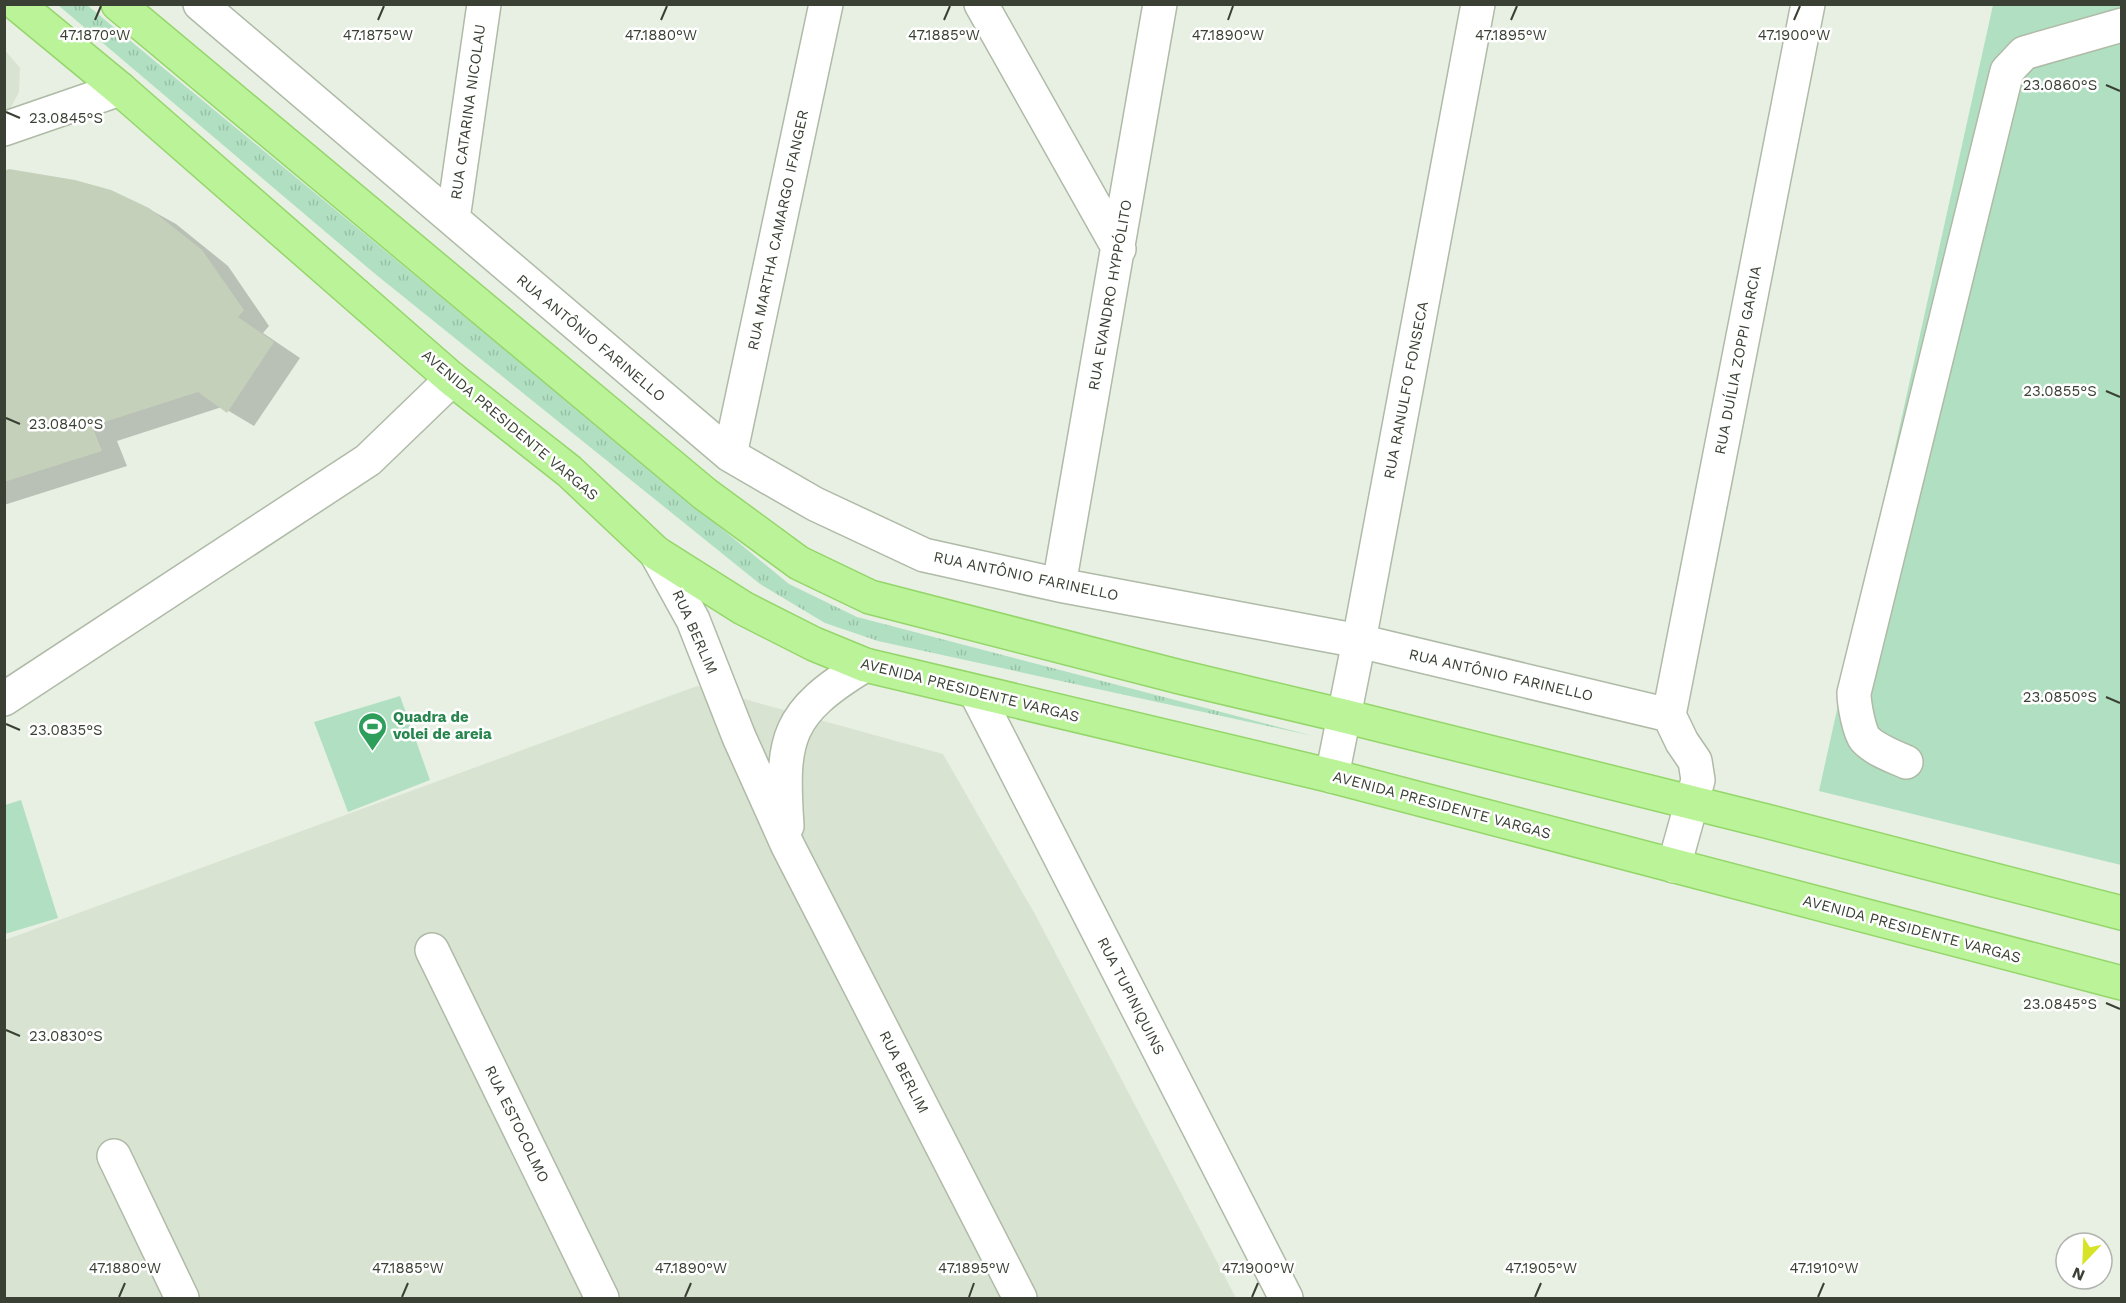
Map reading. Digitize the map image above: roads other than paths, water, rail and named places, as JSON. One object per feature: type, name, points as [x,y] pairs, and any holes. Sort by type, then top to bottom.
[{"type":"main road","name":"AVENIDA PRESIDENTE VARGAS","points":[[17,4],[120,89],[453,379],[569,471],[656,553],[743,608],[814,644],[864,665],[1332,776],[2121,983]]},
{"type":"main road","points":[[118,4],[705,494],[799,563],[870,597],[1179,677],[1692,803],[2121,913]]},
{"type":"street","name":"RUA ANTÔNIO FARINELLO","points":[[200,4],[729,455],[815,504],[924,555],[1059,585],[1359,642],[1669,715]]},
{"type":"street","name":"RUA CATARINA NICOLAU","points":[[453,219],[484,4]]},
{"type":"street","name":"RUA MARTHA CAMARGO IFANGER","points":[[729,455],[826,4]]},
{"type":"street","points":[[981,4],[1119,249]]},
{"type":"street","name":"RUA EVANDRO HYPPÓLITO","points":[[1059,585],[1160,4]]},
{"type":"street","name":"RUA RANULFO FONSECA","points":[[1332,776],[1478,4]]},
{"type":"street","name":"RUA DUÍLIA ZOPPI GARCIA","points":[[1669,715],[1808,4]]},
{"type":"street","points":[[1906,762],[1863,738],[1854,703],[1854,693],[2007,71],[2024,53],[2121,25]]},
{"type":"street","points":[[4,129],[120,89]]},
{"type":"street","points":[[4,699],[368,460],[453,379]]},
{"type":"street","name":"RUA BERLIM","points":[[656,553],[693,620],[739,736],[788,846],[1020,1299]]},
{"type":"street","name":"RUA BERLIM","points":[[788,846],[784,786],[789,740],[798,721],[812,703],[825,691],[864,665]]},
{"type":"street","name":"RUA TUPINIQUINS","points":[[976,693],[1286,1299]]},
{"type":"street","points":[[1669,715],[1682,742],[1695,761],[1698,780],[1674,867]]},
{"type":"street","name":"RUA ESTOCOLMO","points":[[432,950],[602,1299]]},
{"type":"street","points":[[114,1156],[182,1299]]},
{"type":"place","name":"Quadra de volei de areia","points":[[372,752]]}]
